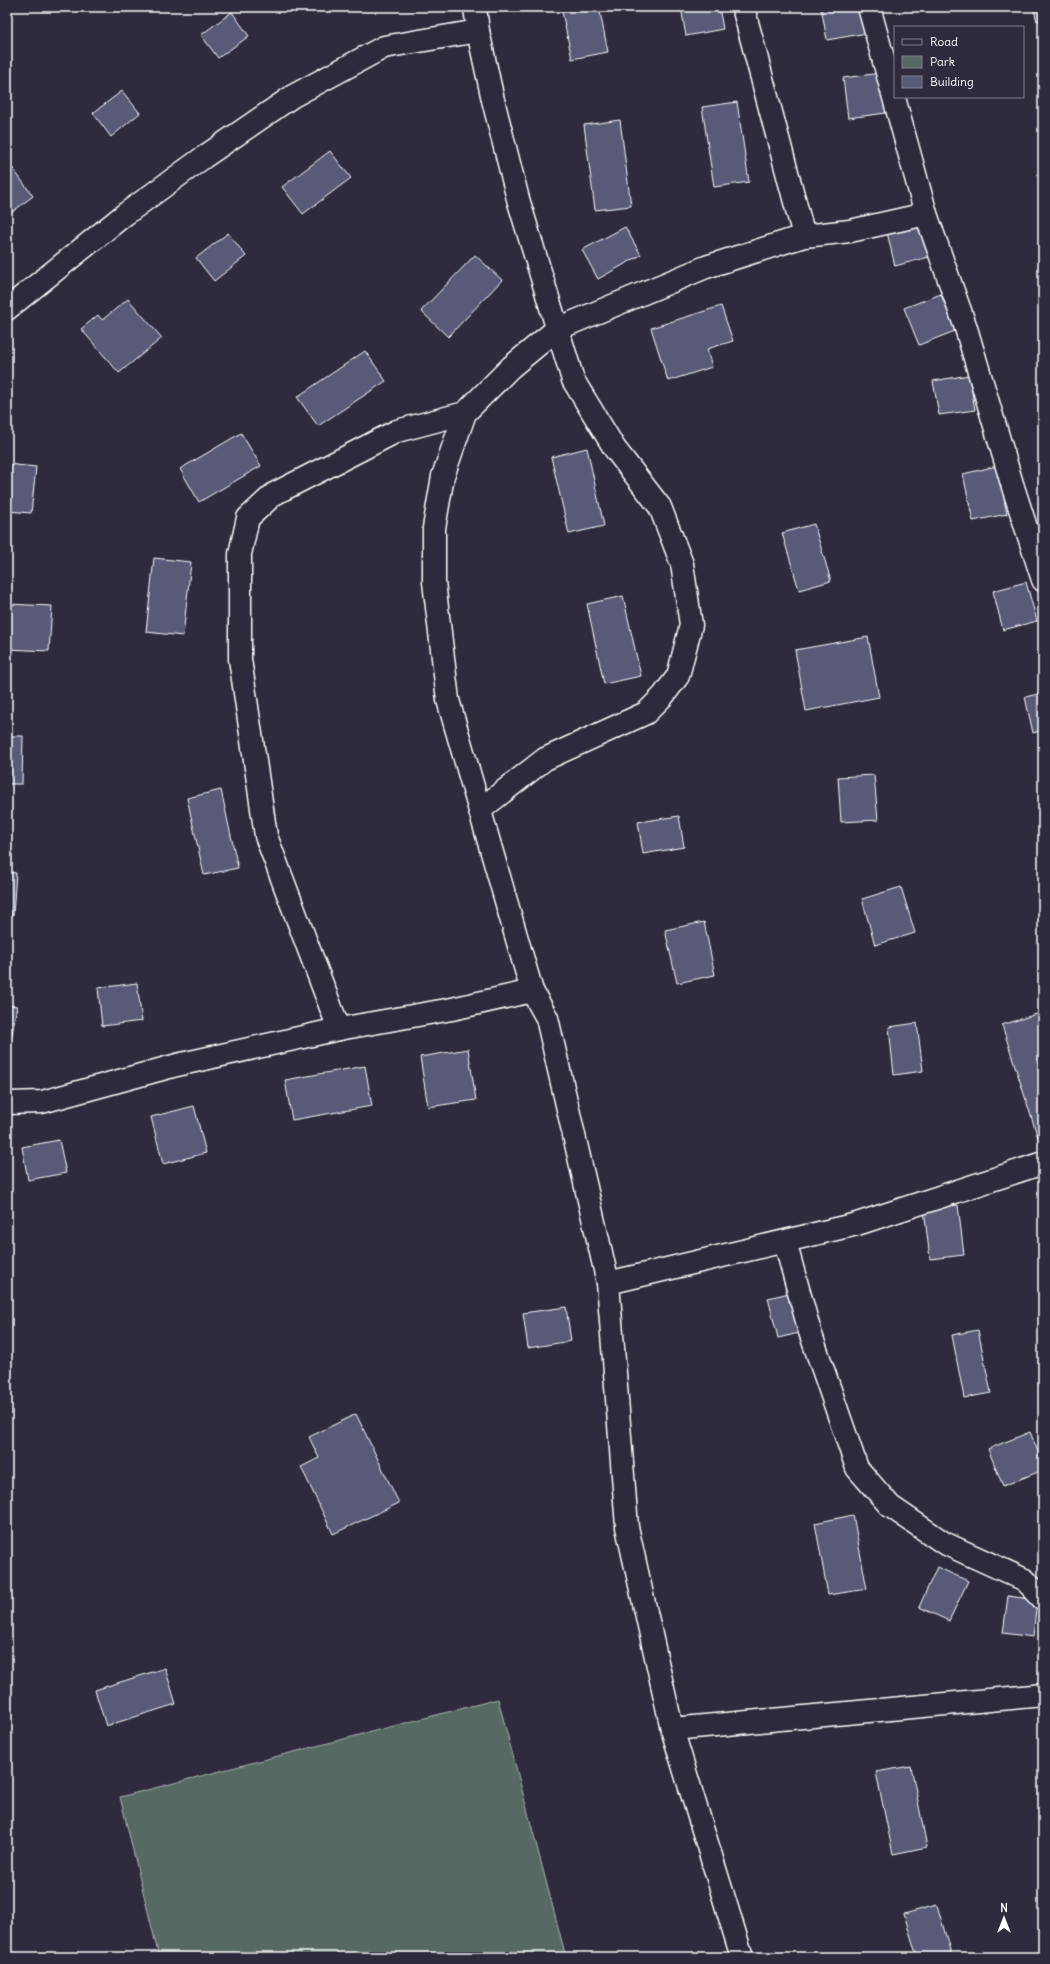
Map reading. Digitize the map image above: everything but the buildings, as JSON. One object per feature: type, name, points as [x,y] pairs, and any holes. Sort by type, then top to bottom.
[{"type":"street","points":[[475,7],[478,31],[493,100],[518,199],[573,380],[615,449],[660,507],[682,564],[691,625],[678,676],[664,696],[646,713],[545,759],[481,809]]},
{"type":"street","points":[[743,7],[804,236]]},
{"type":"street","points":[[869,7],[894,98]]},
{"type":"street","points":[[7,310],[124,215],[204,157],[293,96],[384,47],[478,31]]},
{"type":"street","points":[[894,98],[926,214],[966,328],[1013,487],[1043,580]]},
{"type":"street","points":[[742,1957],[672,1729],[627,1526],[608,1283],[547,1018],[532,991],[481,809],[448,700],[434,582],[434,528],[443,476],[465,413],[511,367],[557,329],[706,267],[804,236],[850,231],[926,214]]},
{"type":"street","points":[[339,1029],[266,836],[240,659],[240,554],[248,518],[274,494],[397,431],[465,413]]},
{"type":"street","points":[[7,1103],[42,1102],[177,1065],[339,1029],[452,1009],[532,991]]},
{"type":"street","points":[[608,1283],[857,1224],[1043,1163]]},
{"type":"street","points":[[785,1242],[810,1332],[857,1468],[890,1506],[944,1543],[1034,1576],[1043,1599]]},
{"type":"street","points":[[672,1729],[1043,1695]]},
{"type":"green space","points":[[498,1699],[566,1957],[159,1957],[120,1797]]}]
